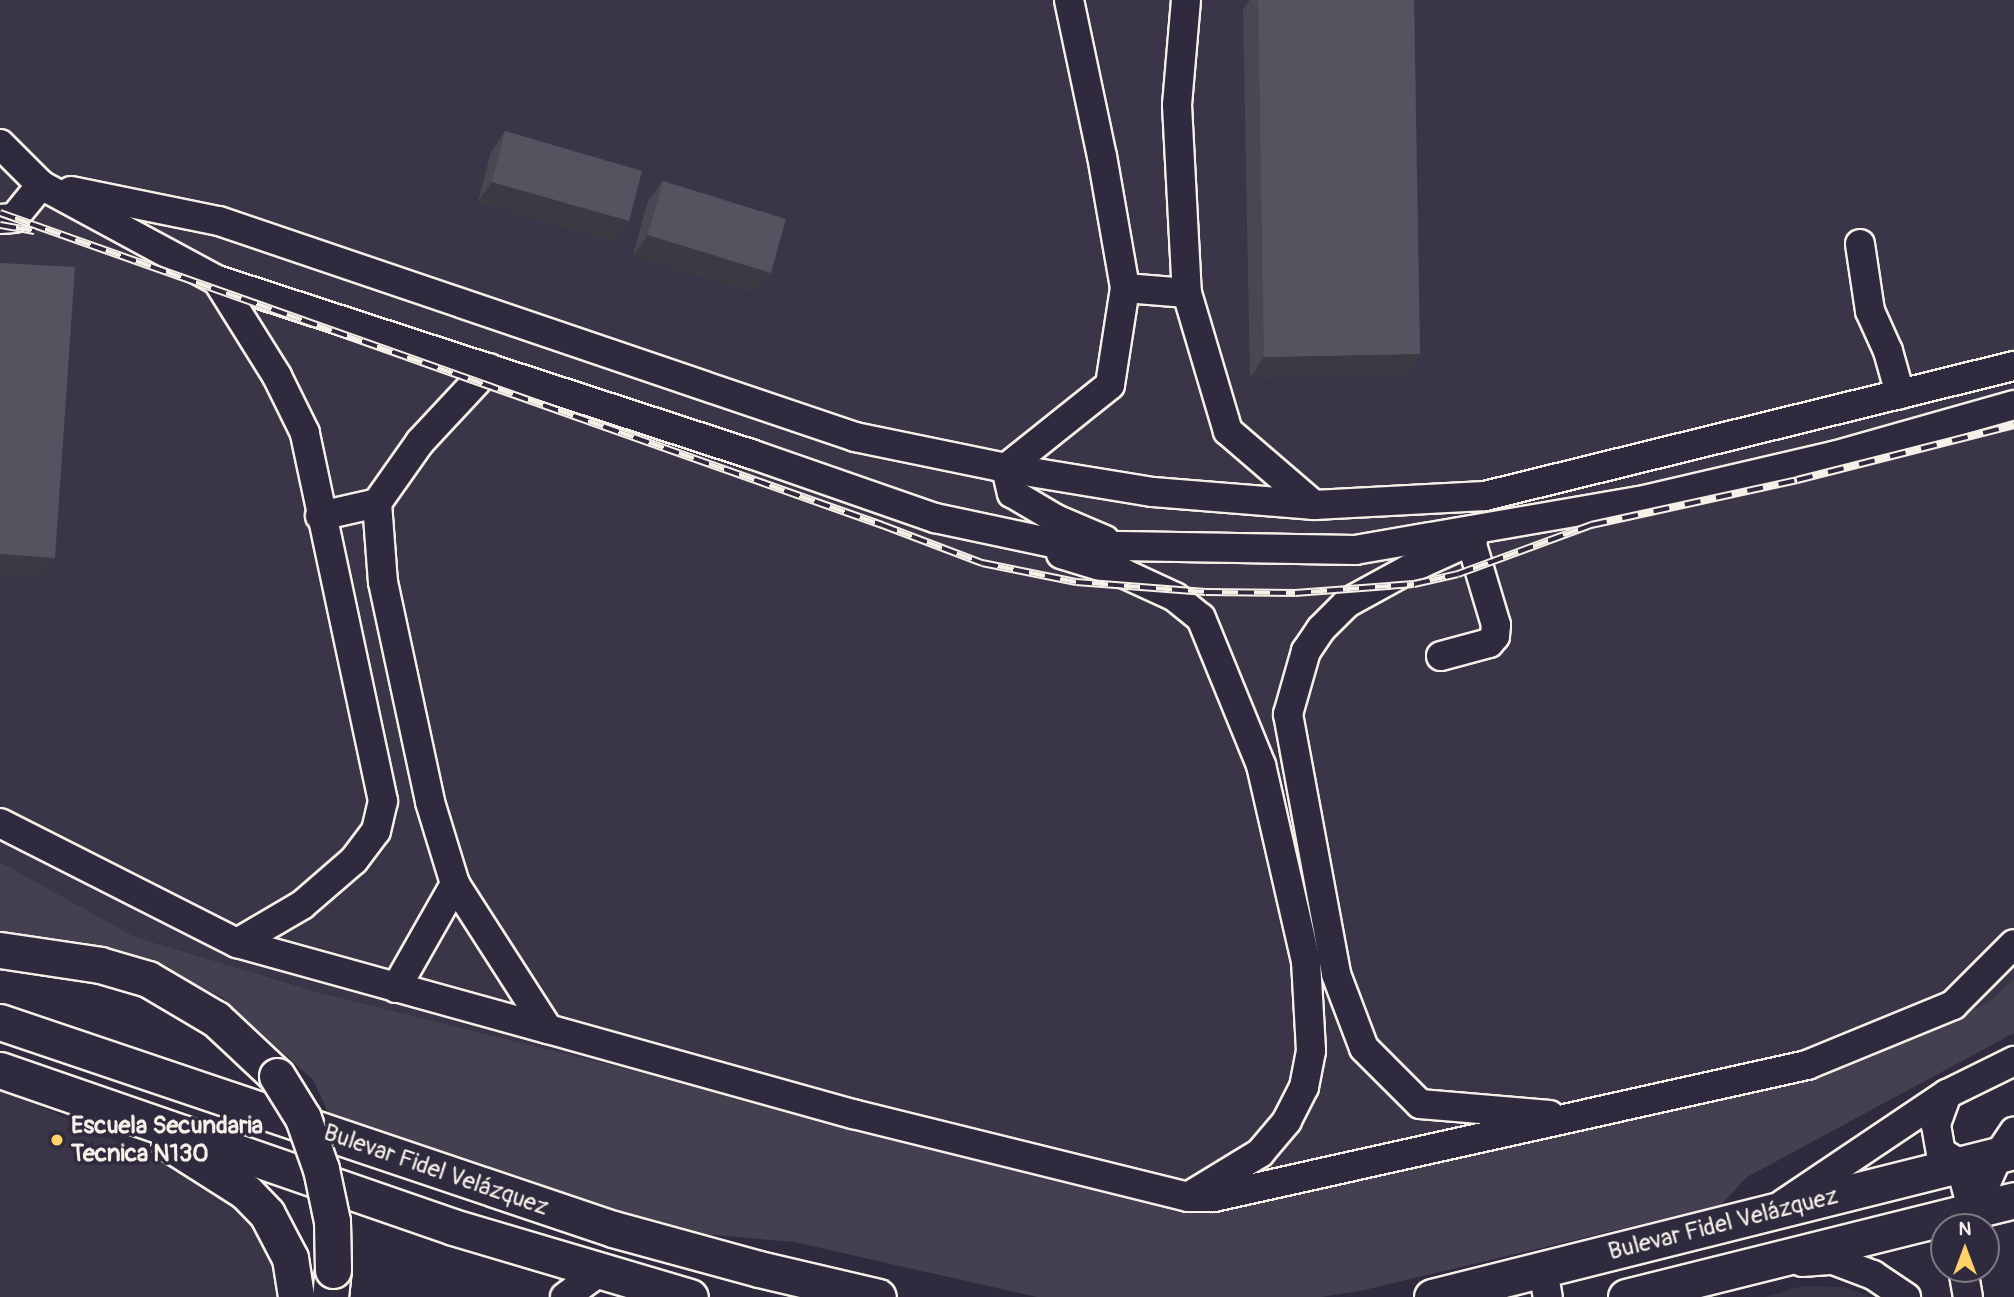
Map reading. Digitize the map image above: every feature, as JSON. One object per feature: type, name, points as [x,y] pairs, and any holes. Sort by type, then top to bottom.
[{"type":"main road","points":[[0,950],[100,965],[148,979],[216,1019],[277,1076],[303,1118],[321,1169],[332,1220],[332,1283]]},
{"type":"main road","name":"Bulevar Fidel Velázquez","points":[[0,1022],[612,1229],[755,1283],[878,1297]]},
{"type":"main road","name":"Bulevar Fidel Velázquez","points":[[0,1070],[453,1227],[690,1297]]},
{"type":"main road","points":[[58,1091],[169,1144],[246,1192],[267,1214],[279,1234],[290,1258],[296,1297]]},
{"type":"main road","name":"Bulevar Fidel Velázquez","points":[[1432,1297],[1545,1283],[1769,1213],[1960,1164],[2009,1145]]},
{"type":"main road","name":"Bulevar Fidel Velázquez","points":[[1985,1213],[2014,1200]]},
{"type":"main road","name":"Bulevar Fidel Velázquez","points":[[1626,1297],[1679,1290],[1757,1266],[1930,1228]]},
{"type":"street","points":[[1006,468],[1110,385],[1125,288],[1102,156],[1069,0]]},
{"type":"street","points":[[1186,0],[1177,105],[1187,293],[1228,431],[1314,505]]},
{"type":"street","points":[[0,144],[41,185],[218,280],[935,518],[1123,573],[1175,597],[1201,618],[1261,765],[1306,961],[1311,1051],[1304,1087],[1287,1121],[1260,1153],[1188,1197]]},
{"type":"street","points":[[0,219],[14,218],[41,185]]},
{"type":"street","points":[[41,185],[219,221],[855,437],[1006,468],[1153,492],[1314,505],[1485,496],[2014,366]]},
{"type":"street","points":[[1860,244],[1870,311],[1888,351],[1900,394]]},
{"type":"street","points":[[218,280],[276,376],[305,433],[320,516],[344,608],[383,801],[376,831],[354,860],[302,905],[237,943]]},
{"type":"street","points":[[1125,288],[1187,293]]},
{"type":"street","points":[[489,368],[420,442],[377,503],[383,582],[430,802],[455,884],[548,1029]]},
{"type":"street","points":[[984,531],[1062,545],[1355,550],[1640,501],[1834,456],[2014,405]]},
{"type":"street","points":[[1823,414],[1834,456]]},
{"type":"street","points":[[1006,468],[1012,493],[1056,519],[1119,546]]},
{"type":"street","points":[[320,516],[377,503]]},
{"type":"street","points":[[1507,524],[1409,569],[1347,603],[1321,629],[1306,651],[1288,714],[1336,974],[1364,1048],[1420,1104],[1581,1117]]},
{"type":"street","points":[[1441,656],[1489,643],[1495,636],[1496,625],[1471,541]]},
{"type":"street","points":[[0,823],[237,943],[853,1114],[1188,1197],[1214,1197],[1807,1065],[1954,1005],[2014,944]]},
{"type":"street","points":[[396,988],[455,884]]},
{"type":"street","points":[[1769,1213],[1947,1094],[2014,1060]]},
{"type":"street","points":[[1947,1094],[1936,1125],[1941,1152],[1960,1164],[1970,1213]]},
{"type":"street","points":[[1974,1213],[2009,1145]]},
{"type":"street","points":[[1997,1213],[2014,1209]]},
{"type":"street","points":[[1757,1266],[1832,1260],[1873,1275],[1906,1297]]},
{"type":"street","points":[[565,1297],[599,1272]]},
{"type":"shaded area","points":[[0,0],[2014,0],[2014,979],[1988,1003],[1810,1076],[1211,1214],[317,992],[135,937],[0,862]]},
{"type":"shaded area","points":[[0,862],[135,937],[317,992],[1211,1214],[1810,1076],[1988,1003],[2014,979],[2014,1033],[1747,1177],[1721,1205],[1360,1291],[1321,1297],[1037,1297],[794,1242],[671,1231],[330,1117],[314,1081],[222,997],[143,960],[0,933]]},
{"type":"shaded area","name":"Escuela Secundaria Tecnica N130","points":[[0,1088],[229,1193],[260,1232],[277,1280],[278,1297],[0,1297]]},
{"type":"shaded area","points":[[1802,1286],[1844,1287],[1871,1297],[1765,1297]]},
{"type":"building","points":[[1258,0],[1414,0],[1420,354],[1264,357]]},
{"type":"building","points":[[505,131],[642,171],[629,221],[492,182]]},
{"type":"building","points":[[663,181],[786,219],[771,273],[648,235]]},
{"type":"building","points":[[0,263],[75,267],[55,558],[0,554]]},
{"type":"railway","points":[[0,213],[882,525],[982,563],[1076,582],[1206,592],[1295,593],[1414,584],[1458,574],[1591,525],[1797,480],[2014,425]]},
{"type":"railway","points":[[0,225],[34,231]]},
{"type":"place","name":"Escuela Secundaria Tecnica N130","points":[[57,1140]]}]
